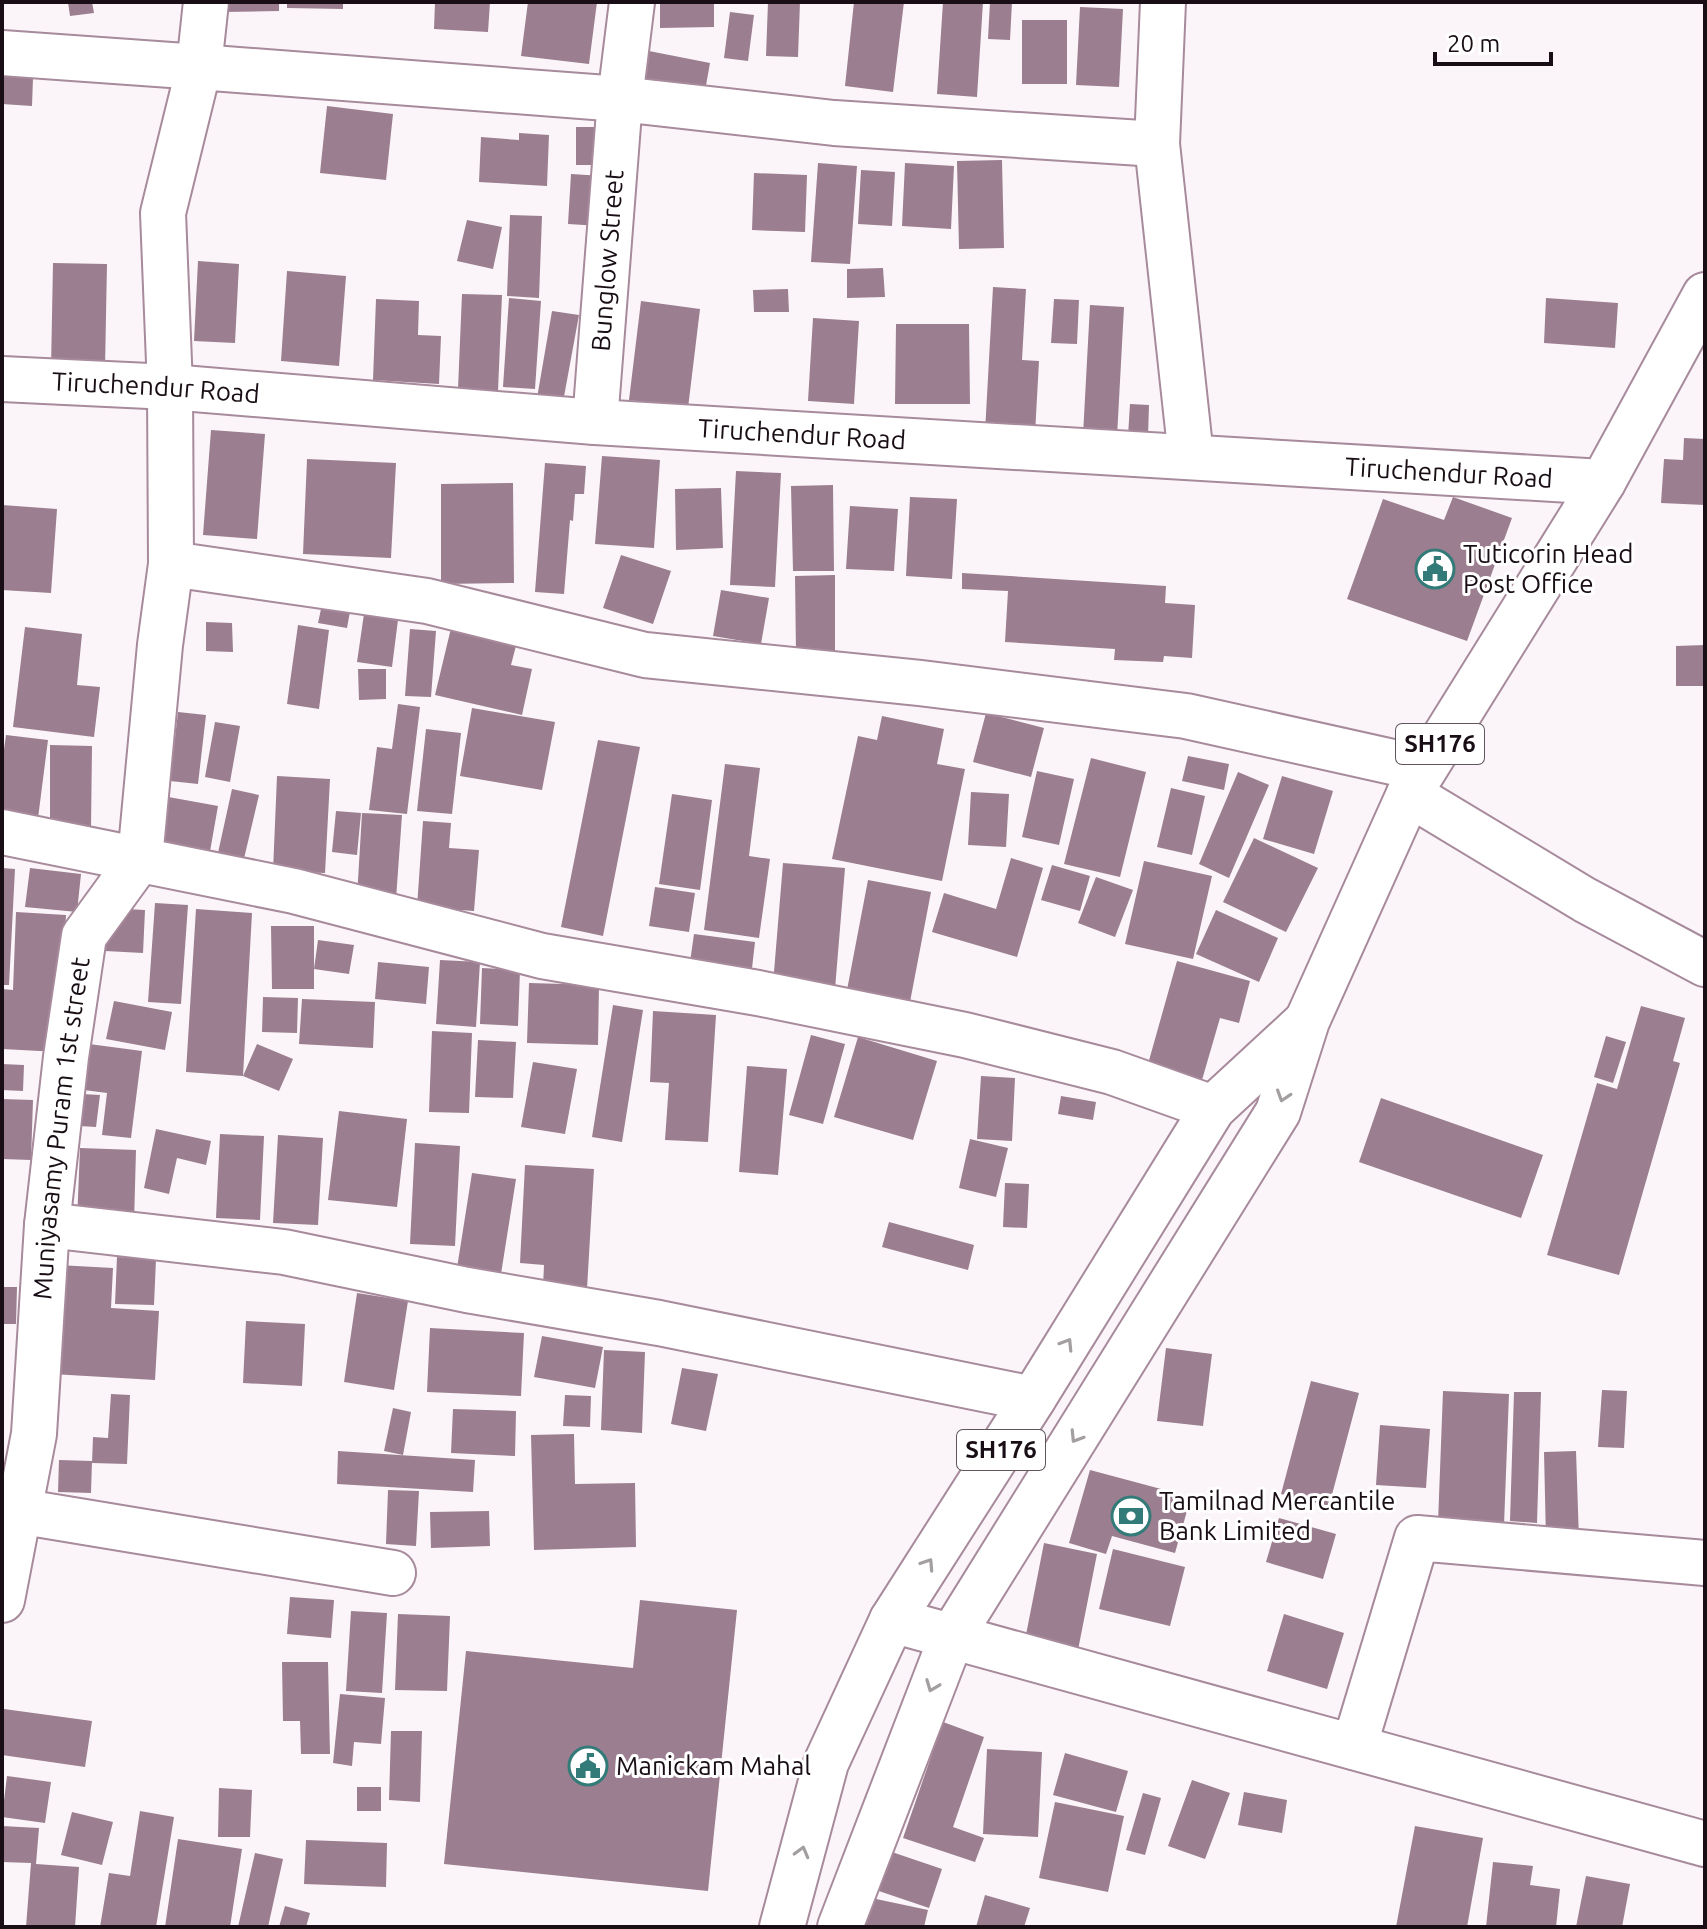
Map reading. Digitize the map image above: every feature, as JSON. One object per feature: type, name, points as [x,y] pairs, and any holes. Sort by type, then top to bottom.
[{"type":"street","points":[[140,859],[160,645],[171,564],[170,387],[163,213],[199,67],[206,2]]},
{"type":"street","name":"Bunglow Street","points":[[595,422],[620,99],[632,2]]},
{"type":"street","points":[[1163,2],[1157,144],[1191,457]]},
{"type":"street","points":[[2,53],[620,99],[834,123],[1157,144]]},
{"type":"street","points":[[1603,482],[1705,295]]},
{"type":"street","name":"Tiruchendur Road","points":[[2,379],[170,387],[595,422],[1603,482]]},
{"type":"street","name":"SH176","points":[[782,1927],[826,1763],[892,1620],[1213,1108],[1307,1021],[1416,782],[1603,482]]},
{"type":"street","points":[[171,564],[427,601],[645,655],[920,683],[1186,716],[1416,782],[1585,900],[1705,964]]},
{"type":"street","points":[[2,832],[294,891],[542,956],[758,993],[965,1035],[1112,1072],[1213,1108]]},
{"type":"street","name":"Muniyasamy Puram 1st street","points":[[2,1600],[34,1434],[47,1225],[66,1057],[84,936],[140,859]]},
{"type":"street","points":[[840,1927],[952,1636],[1278,1112],[1307,1021]]},
{"type":"street","points":[[47,1225],[284,1252],[467,1290],[659,1323],[1033,1399]]},
{"type":"street","points":[[18,1511],[393,1573]]},
{"type":"street","points":[[1354,1747],[1417,1538],[1705,1563]]},
{"type":"street","points":[[892,1620],[1705,1844]]},
{"type":"building","points":[[68,2],[92,2],[94,13],[70,16]]},
{"type":"building","points":[[222,2],[279,2],[279,11],[222,12]]},
{"type":"building","points":[[287,2],[343,2],[343,9],[287,8]]},
{"type":"building","points":[[435,2],[490,2],[488,32],[434,29]]},
{"type":"building","points":[[528,2],[597,2],[589,64],[521,56]]},
{"type":"building","points":[[660,2],[714,2],[714,27],[660,28]]},
{"type":"building","points":[[768,2],[800,2],[798,57],[766,56]]},
{"type":"building","points":[[854,2],[904,2],[893,92],[845,86]]},
{"type":"building","points":[[943,2],[983,2],[977,97],[937,94]]},
{"type":"building","points":[[990,2],[1012,2],[1010,40],[988,39]]},
{"type":"building","points":[[1080,7],[1123,9],[1119,87],[1076,85]]},
{"type":"building","points":[[730,12],[754,15],[748,61],[724,58]]},
{"type":"building","points":[[1022,20],[1067,20],[1067,84],[1022,84]]},
{"type":"building","points":[[649,51],[710,63],[705,91],[643,80]]},
{"type":"building","points":[[2,76],[33,78],[32,106],[2,104]]},
{"type":"building","points":[[327,106],[393,114],[386,180],[320,173]]},
{"type":"building","points":[[576,127],[607,127],[607,165],[576,165]]},
{"type":"building","points":[[519,133],[549,135],[547,186],[479,182],[481,137],[519,140]]},
{"type":"building","points":[[1002,160],[1004,248],[959,249],[957,161]]},
{"type":"building","points":[[818,163],[857,166],[850,264],[811,262]]},
{"type":"building","points":[[905,163],[954,166],[951,229],[902,226]]},
{"type":"building","points":[[861,170],[895,172],[892,226],[858,224]]},
{"type":"building","points":[[754,173],[807,175],[805,232],[752,230]]},
{"type":"building","points":[[571,174],[603,176],[600,226],[568,224]]},
{"type":"building","points":[[510,215],[542,216],[539,298],[507,296]]},
{"type":"building","points":[[467,220],[502,227],[493,269],[457,261]]},
{"type":"building","points":[[198,261],[239,264],[235,343],[194,341]]},
{"type":"building","points":[[53,263],[107,264],[105,368],[51,368]]},
{"type":"building","points":[[883,268],[885,297],[847,298],[847,269]]},
{"type":"building","points":[[287,271],[346,276],[339,366],[281,361]]},
{"type":"building","points":[[993,287],[1026,289],[1022,360],[1039,361],[1035,434],[985,432]]},
{"type":"building","points":[[788,289],[789,312],[754,312],[753,290]]},
{"type":"building","points":[[462,294],[502,295],[498,391],[458,389]]},
{"type":"building","points":[[509,298],[541,301],[535,389],[503,387]]},
{"type":"building","points":[[1546,298],[1618,303],[1615,348],[1544,343]]},
{"type":"building","points":[[376,299],[419,301],[418,335],[441,336],[439,384],[373,380]]},
{"type":"building","points":[[1054,299],[1079,300],[1077,344],[1051,343]]},
{"type":"building","points":[[641,301],[700,309],[688,408],[629,400]]},
{"type":"building","points":[[1090,305],[1124,307],[1117,437],[1083,435]]},
{"type":"building","points":[[552,311],[579,315],[563,402],[537,398]]},
{"type":"building","points":[[813,318],[859,321],[854,404],[808,401]]},
{"type":"building","points":[[896,324],[969,324],[970,404],[895,404]]},
{"type":"building","points":[[1130,404],[1149,405],[1148,437],[1128,436]]},
{"type":"building","points":[[211,430],[265,434],[257,539],[203,535]]},
{"type":"building","points":[[1684,438],[1705,439],[1705,505],[1661,503],[1664,459],[1683,460]]},
{"type":"building","points":[[602,456],[660,460],[654,548],[595,544]]},
{"type":"building","points":[[307,459],[396,463],[391,558],[303,554]]},
{"type":"building","points":[[545,463],[586,466],[584,494],[575,494],[573,521],[570,520],[564,594],[535,592]]},
{"type":"building","points":[[736,471],[781,473],[775,587],[730,585]]},
{"type":"building","points":[[513,483],[514,583],[441,584],[441,484]]},
{"type":"building","points":[[833,485],[834,571],[793,571],[791,486]]},
{"type":"building","points":[[721,488],[723,548],[676,550],[675,489]]},
{"type":"building","points":[[910,497],[957,499],[952,579],[906,576]]},
{"type":"building","points":[[1453,497],[1512,518],[1467,641],[1347,599],[1383,499],[1444,520]]},
{"type":"building","points":[[2,505],[57,509],[51,593],[2,590]]},
{"type":"building","points":[[850,506],[898,509],[894,571],[846,569]]},
{"type":"building","points":[[621,555],[671,571],[653,624],[603,608]]},
{"type":"building","points":[[962,573],[1166,586],[1165,603],[1195,605],[1192,658],[1164,656],[1163,662],[1114,660],[1115,649],[1005,642],[1008,591],[962,589]]},
{"type":"building","points":[[835,575],[835,653],[796,654],[795,576]]},
{"type":"building","points":[[721,590],[769,598],[761,644],[713,636]]},
{"type":"building","points":[[323,600],[351,606],[347,628],[318,623]]},
{"type":"building","points":[[365,607],[399,612],[392,667],[357,662]]},
{"type":"building","points":[[206,622],[232,623],[233,652],[206,651]]},
{"type":"building","points":[[452,624],[518,638],[511,665],[532,669],[522,715],[435,695]]},
{"type":"building","points":[[298,625],[329,630],[319,709],[287,704]]},
{"type":"building","points":[[25,627],[82,634],[77,685],[100,687],[94,737],[13,727]]},
{"type":"building","points":[[410,629],[436,631],[431,697],[405,696]]},
{"type":"building","points":[[1705,645],[1705,686],[1676,686],[1676,646]]},
{"type":"building","points":[[358,669],[386,669],[386,699],[359,700]]},
{"type":"building","points":[[398,704],[420,707],[407,814],[369,810],[377,747],[392,749]]},
{"type":"building","points":[[472,708],[555,722],[542,790],[460,776]]},
{"type":"building","points":[[178,712],[206,715],[198,784],[170,781]]},
{"type":"building","points":[[986,713],[1044,728],[1031,777],[973,762]]},
{"type":"building","points":[[882,716],[944,729],[937,764],[965,769],[942,881],[832,859],[858,736],[877,740]]},
{"type":"building","points":[[215,722],[240,726],[230,782],[205,777]]},
{"type":"building","points":[[426,729],[461,733],[452,814],[417,811]]},
{"type":"building","points":[[6,735],[48,740],[37,826],[2,822],[2,764]]},
{"type":"building","points":[[598,740],[640,747],[603,936],[561,927]]},
{"type":"building","points":[[50,745],[92,746],[91,829],[50,828]]},
{"type":"building","points":[[1188,756],[1229,764],[1224,790],[1182,781]]},
{"type":"building","points":[[1091,758],[1146,772],[1120,877],[1064,864]]},
{"type":"building","points":[[725,764],[760,768],[749,856],[770,859],[759,938],[704,930]]},
{"type":"building","points":[[1037,771],[1074,779],[1059,845],[1022,837]]},
{"type":"building","points":[[1238,772],[1269,785],[1229,878],[1199,864]]},
{"type":"building","points":[[277,776],[330,779],[325,873],[273,871]]},
{"type":"building","points":[[1282,776],[1333,791],[1314,854],[1263,839]]},
{"type":"building","points":[[1171,788],[1205,796],[1192,855],[1157,847]]},
{"type":"building","points":[[232,789],[259,795],[242,867],[216,862]]},
{"type":"building","points":[[971,792],[1009,794],[1006,847],[968,845]]},
{"type":"building","points":[[672,794],[712,800],[700,890],[659,884]]},
{"type":"building","points":[[163,796],[218,806],[209,857],[154,848]]},
{"type":"building","points":[[336,811],[361,813],[357,855],[332,852]]},
{"type":"building","points":[[362,813],[402,815],[396,899],[357,897]]},
{"type":"building","points":[[423,821],[451,823],[449,848],[479,850],[474,911],[417,907]]},
{"type":"building","points":[[1254,838],[1318,868],[1286,932],[1223,902]]},
{"type":"building","points":[[1011,858],[1043,868],[1017,957],[932,932],[944,893],[996,909]]},
{"type":"building","points":[[1144,861],[1212,876],[1193,959],[1125,944]]},
{"type":"building","points":[[783,863],[845,868],[835,989],[773,984]]},
{"type":"building","points":[[1052,865],[1090,876],[1080,911],[1041,900]]},
{"type":"building","points":[[2,868],[15,869],[9,985],[2,985]]},
{"type":"building","points":[[30,868],[81,874],[77,912],[25,907]]},
{"type":"building","points":[[1096,877],[1133,890],[1115,937],[1078,923]]},
{"type":"building","points":[[868,880],[931,892],[910,1002],[847,990]]},
{"type":"building","points":[[655,887],[695,893],[689,932],[649,926]]},
{"type":"building","points":[[155,903],[188,905],[181,1004],[148,1002]]},
{"type":"building","points":[[107,908],[145,910],[143,953],[105,951]]},
{"type":"building","points":[[196,909],[252,913],[243,1076],[186,1072]]},
{"type":"building","points":[[1216,910],[1278,938],[1259,982],[1196,954]]},
{"type":"building","points":[[16,912],[66,915],[59,1052],[2,1049],[2,989],[13,990]]},
{"type":"building","points":[[271,926],[314,926],[314,989],[272,989]]},
{"type":"building","points":[[694,934],[755,942],[751,977],[689,969]]},
{"type":"building","points":[[318,940],[354,945],[349,974],[314,969]]},
{"type":"building","points":[[440,960],[480,962],[476,1027],[436,1024]]},
{"type":"building","points":[[1177,961],[1250,981],[1239,1023],[1220,1018],[1202,1080],[1148,1064]]},
{"type":"building","points":[[378,962],[429,967],[426,1004],[375,999]]},
{"type":"building","points":[[482,968],[520,970],[518,1026],[480,1024]]},
{"type":"building","points":[[529,983],[599,985],[598,1045],[527,1043]]},
{"type":"building","points":[[263,997],[298,998],[297,1033],[262,1032]]},
{"type":"building","points":[[302,999],[375,1002],[373,1048],[299,1044]]},
{"type":"building","points":[[114,1001],[172,1012],[165,1050],[106,1039]]},
{"type":"building","points":[[613,1005],[643,1010],[622,1142],[592,1137]]},
{"type":"building","points":[[1641,1006],[1685,1018],[1673,1061],[1680,1063],[1619,1275],[1547,1255],[1597,1083],[1617,1089]]},
{"type":"building","points":[[653,1011],[716,1015],[708,1142],[665,1140],[669,1083],[650,1082]]},
{"type":"building","points":[[432,1031],[472,1033],[469,1113],[429,1112]]},
{"type":"building","points":[[811,1035],[845,1044],[823,1124],[789,1115]]},
{"type":"building","points":[[1606,1036],[1626,1042],[1613,1083],[1594,1077]]},
{"type":"building","points":[[858,1037],[937,1061],[913,1140],[834,1117]]},
{"type":"building","points":[[478,1040],[516,1042],[513,1098],[475,1097]]},
{"type":"building","points":[[89,1044],[142,1051],[131,1138],[102,1135],[107,1093],[84,1090]]},
{"type":"building","points":[[257,1044],[293,1059],[279,1091],[243,1076]]},
{"type":"building","points":[[533,1062],[577,1069],[565,1134],[521,1127]]},
{"type":"building","points":[[2,1064],[24,1065],[23,1091],[2,1090]]},
{"type":"building","points":[[747,1066],[787,1069],[778,1175],[739,1172]]},
{"type":"building","points":[[981,1076],[1015,1078],[1012,1141],[977,1139]]},
{"type":"building","points":[[82,1094],[100,1095],[96,1127],[79,1126]]},
{"type":"building","points":[[1061,1096],[1096,1102],[1093,1120],[1058,1114]]},
{"type":"building","points":[[1381,1098],[1543,1155],[1521,1218],[1359,1162]]},
{"type":"building","points":[[2,1099],[33,1100],[31,1160],[2,1159]]},
{"type":"building","points":[[339,1111],[407,1119],[397,1207],[328,1200]]},
{"type":"building","points":[[156,1129],[211,1141],[206,1165],[177,1158],[169,1194],[144,1188]]},
{"type":"building","points":[[220,1134],[264,1136],[260,1220],[216,1218]]},
{"type":"building","points":[[278,1135],[323,1138],[318,1225],[273,1223]]},
{"type":"building","points":[[970,1139],[1008,1148],[996,1197],[959,1188]]},
{"type":"building","points":[[415,1143],[460,1146],[455,1246],[410,1244]]},
{"type":"building","points":[[80,1148],[136,1150],[134,1223],[77,1222]]},
{"type":"building","points":[[525,1165],[594,1169],[587,1289],[543,1287],[544,1265],[520,1263]]},
{"type":"building","points":[[472,1173],[516,1179],[501,1274],[457,1268]]},
{"type":"building","points":[[1005,1183],[1029,1184],[1027,1228],[1003,1227]]},
{"type":"building","points":[[889,1222],[974,1245],[968,1270],[882,1247]]},
{"type":"building","points":[[117,1257],[156,1259],[154,1305],[115,1304]]},
{"type":"building","points":[[58,1265],[113,1268],[111,1308],[159,1311],[155,1380],[52,1374]]},
{"type":"building","points":[[2,1287],[17,1287],[16,1324],[2,1324]]},
{"type":"building","points":[[357,1293],[408,1301],[394,1390],[344,1382]]},
{"type":"building","points":[[246,1321],[305,1324],[302,1386],[243,1383]]},
{"type":"building","points":[[430,1328],[524,1333],[521,1396],[427,1392]]},
{"type":"building","points":[[542,1336],[603,1347],[595,1388],[534,1377]]},
{"type":"building","points":[[1166,1348],[1212,1354],[1203,1426],[1157,1421]]},
{"type":"building","points":[[604,1350],[645,1352],[642,1433],[601,1430]]},
{"type":"building","points":[[682,1368],[718,1374],[706,1431],[671,1424]]},
{"type":"building","points":[[1311,1381],[1359,1393],[1329,1506],[1281,1494]]},
{"type":"building","points":[[1602,1390],[1627,1391],[1624,1448],[1598,1447]]},
{"type":"building","points":[[1443,1391],[1509,1394],[1504,1525],[1438,1523]]},
{"type":"building","points":[[1514,1392],[1541,1392],[1537,1523],[1510,1521]]},
{"type":"building","points":[[111,1394],[130,1395],[127,1464],[92,1463],[93,1437],[108,1438]]},
{"type":"building","points":[[565,1395],[591,1396],[590,1427],[563,1426]]},
{"type":"building","points":[[393,1408],[411,1412],[403,1455],[384,1451]]},
{"type":"building","points":[[453,1409],[516,1411],[515,1456],[451,1453]]},
{"type":"building","points":[[1380,1425],[1430,1429],[1426,1488],[1376,1485]]},
{"type":"building","points":[[574,1434],[575,1484],[635,1483],[636,1547],[534,1550],[531,1435]]},
{"type":"building","points":[[338,1451],[475,1460],[473,1492],[337,1484]]},
{"type":"building","points":[[1576,1451],[1579,1539],[1546,1540],[1544,1452]]},
{"type":"building","points":[[59,1460],[92,1461],[91,1493],[58,1492]]},
{"type":"building","name":"Tamilnad Mercantile Bank Limited","points":[[1090,1470],[1191,1497],[1175,1553],[1112,1536],[1106,1554],[1069,1543]]},
{"type":"building","points":[[388,1490],[419,1491],[416,1546],[386,1544]]},
{"type":"building","points":[[489,1511],[490,1546],[431,1548],[430,1512]]},
{"type":"building","points":[[1279,1518],[1336,1534],[1323,1579],[1266,1562]]},
{"type":"building","points":[[1044,1543],[1097,1554],[1076,1660],[1023,1650]]},
{"type":"building","points":[[1113,1549],[1185,1567],[1170,1626],[1099,1609]]},
{"type":"building","points":[[290,1597],[334,1600],[331,1638],[287,1634]]},
{"type":"building","name":"Manickam Mahal","points":[[640,1600],[737,1610],[708,1891],[444,1864],[466,1651],[633,1668]]},
{"type":"building","points":[[351,1611],[387,1613],[382,1693],[346,1691]]},
{"type":"building","points":[[398,1614],[450,1616],[447,1691],[395,1690]]},
{"type":"building","points":[[1284,1614],[1344,1633],[1327,1689],[1267,1671]]},
{"type":"building","points":[[282,1662],[328,1662],[330,1754],[301,1754],[300,1721],[283,1721]]},
{"type":"building","points":[[340,1694],[385,1698],[381,1744],[354,1742],[352,1766],[333,1763]]},
{"type":"building","points":[[4,1709],[92,1721],[85,1767],[2,1755]]},
{"type":"building","points":[[943,1722],[984,1737],[953,1827],[984,1838],[975,1862],[903,1838]]},
{"type":"building","points":[[391,1731],[422,1731],[420,1802],[389,1800]]},
{"type":"building","points":[[987,1749],[1042,1752],[1038,1837],[983,1834]]},
{"type":"building","points":[[1065,1753],[1128,1771],[1116,1812],[1053,1795]]},
{"type":"building","points":[[7,1776],[51,1782],[45,1823],[2,1817]]},
{"type":"building","points":[[1192,1780],[1230,1793],[1205,1859],[1168,1846]]},
{"type":"building","points":[[357,1787],[381,1787],[381,1811],[357,1811]]},
{"type":"building","points":[[219,1788],[252,1790],[250,1837],[218,1837]]},
{"type":"building","points":[[1244,1792],[1287,1800],[1282,1833],[1238,1825]]},
{"type":"building","points":[[1143,1793],[1161,1798],[1145,1855],[1126,1850]]},
{"type":"building","points":[[1055,1802],[1124,1816],[1108,1892],[1039,1878]]},
{"type":"building","points":[[140,1811],[174,1817],[156,1927],[100,1927],[109,1873],[130,1876]]},
{"type":"building","points":[[72,1812],[113,1822],[102,1865],[61,1855]]},
{"type":"building","points":[[2,1826],[39,1828],[36,1864],[79,1867],[75,1927],[26,1927],[31,1863],[2,1862]]},
{"type":"building","points":[[1415,1826],[1483,1838],[1467,1927],[1396,1927]]},
{"type":"building","points":[[178,1839],[242,1849],[230,1927],[165,1927]]},
{"type":"building","points":[[306,1840],[387,1843],[386,1887],[304,1884]]},
{"type":"building","points":[[886,1850],[942,1869],[929,1908],[873,1889]]},
{"type":"building","points":[[255,1853],[283,1859],[268,1927],[238,1927]]},
{"type":"building","points":[[1493,1862],[1533,1866],[1530,1885],[1560,1889],[1556,1927],[1486,1927]]},
{"type":"building","points":[[1586,1876],[1630,1884],[1622,1927],[1576,1927]]},
{"type":"building","points":[[985,1895],[1030,1908],[1024,1927],[976,1927]]},
{"type":"building","points":[[862,1896],[928,1910],[924,1927],[855,1927]]},
{"type":"building","points":[[285,1906],[310,1913],[306,1927],[279,1927]]},
{"type":"place","name":"Tuticorin Head Post Office","points":[[1435,569]]},
{"type":"place","name":"Tamilnad Mercantile Bank Limited","points":[[1131,1516]]},
{"type":"place","name":"Manickam Mahal","points":[[588,1766]]}]
